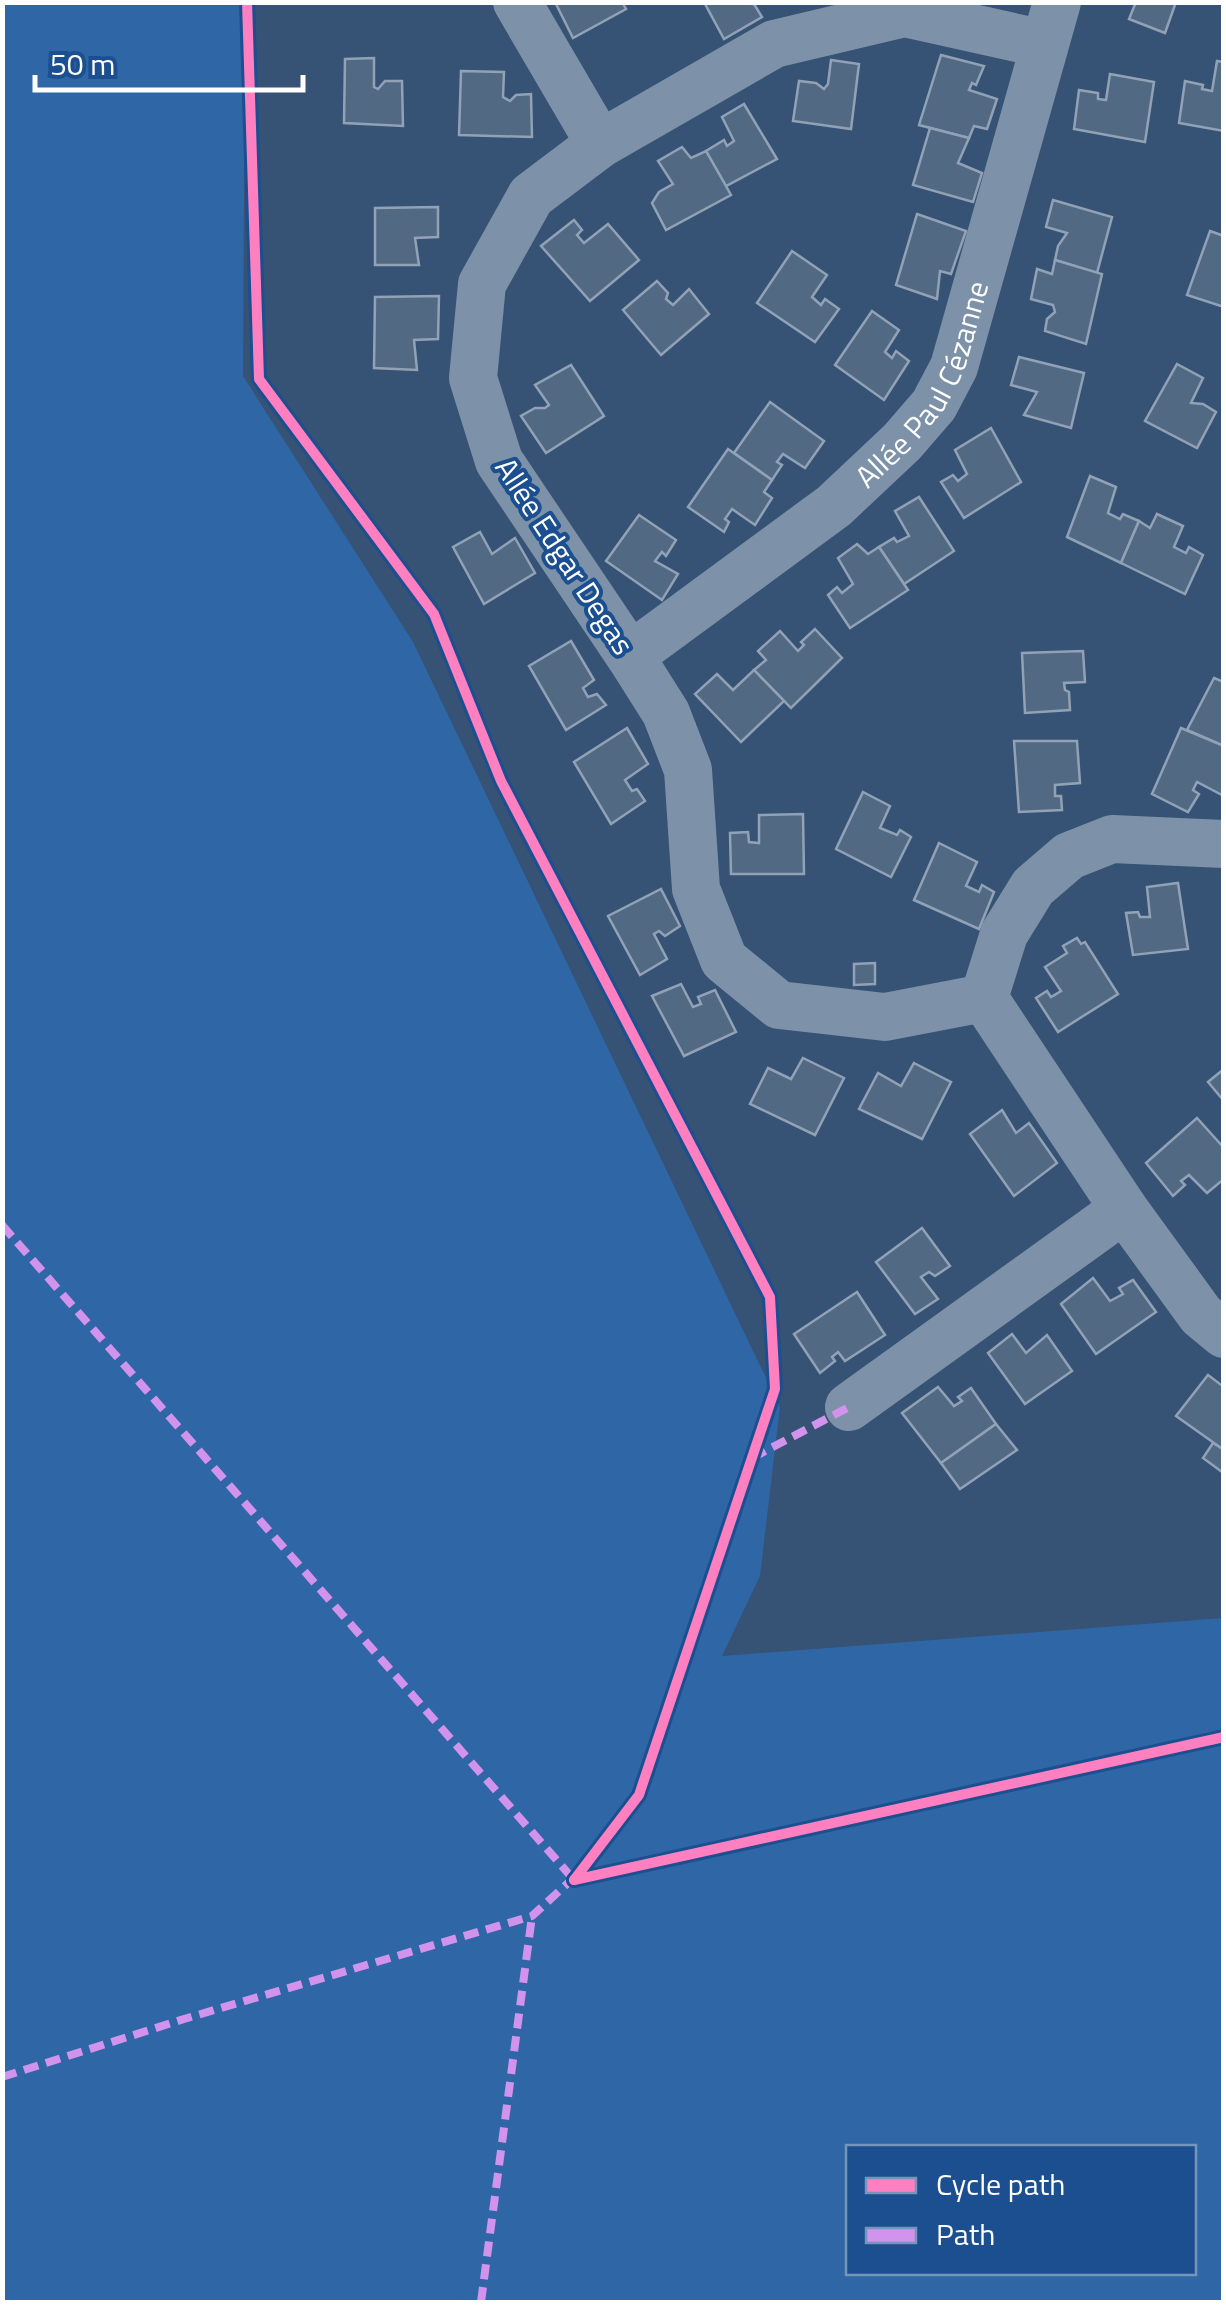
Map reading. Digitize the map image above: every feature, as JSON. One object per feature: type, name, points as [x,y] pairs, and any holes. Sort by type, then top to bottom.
[{"type":"street","points":[[517,2],[600,144]]},
{"type":"street","name":"Allée Edgar Degas","points":[[984,998],[885,1017],[779,1005],[724,960],[696,889],[688,770],[666,713],[499,460],[473,378],[482,284],[531,196],[600,144],[774,44],[905,13],[1050,23]]},
{"type":"street","name":"Allée Paul Cézanne","points":[[630,656],[834,506],[902,442],[934,404],[954,367],[1050,23]]},
{"type":"street","points":[[1224,844],[1112,839],[1069,856],[1034,887],[1004,934],[984,998],[1200,1316],[1224,1334]]},
{"type":"street","points":[[849,1407],[1124,1209]]},
{"type":"shaded area","points":[[3,2],[245,3],[243,376],[413,642],[780,1407],[760,1576],[722,1656],[1223,1618],[1223,2302],[3,2302]]},
{"type":"building","points":[[555,2],[622,2],[626,9],[573,38]]},
{"type":"building","points":[[704,2],[754,4],[762,17],[724,39]]},
{"type":"building","points":[[1136,2],[1176,2],[1165,33],[1129,19]]},
{"type":"building","points":[[941,55],[984,66],[976,85],[972,83],[969,90],[997,99],[987,129],[974,126],[969,138],[919,125]]},
{"type":"building","points":[[374,58],[374,87],[378,89],[385,81],[402,81],[403,126],[344,123],[345,59]]},
{"type":"building","points":[[831,60],[859,64],[851,129],[793,121],[799,81],[816,83],[824,89]]},
{"type":"building","points":[[1217,61],[1224,62],[1224,131],[1179,123],[1185,81],[1212,91]]},
{"type":"building","points":[[461,71],[504,72],[503,97],[510,101],[516,95],[531,94],[532,137],[459,135]]},
{"type":"building","points":[[1110,74],[1154,82],[1145,142],[1074,129],[1079,90],[1098,93],[1098,99],[1106,100]]},
{"type":"building","points":[[744,104],[777,159],[726,186],[706,151],[724,140],[727,146],[734,141],[722,117]]},
{"type":"building","points":[[930,128],[969,138],[958,163],[982,173],[973,202],[913,185]]},
{"type":"building","points":[[682,147],[691,158],[706,151],[731,195],[666,230],[652,203],[659,192],[673,184],[658,161]]},
{"type":"building","points":[[1053,200],[1112,217],[1097,273],[1055,260],[1067,233],[1046,227]]},
{"type":"building","points":[[438,207],[438,237],[415,238],[419,265],[375,265],[375,208]]},
{"type":"building","points":[[917,214],[966,231],[951,274],[940,271],[937,299],[896,285]]},
{"type":"building","points":[[574,220],[582,230],[577,235],[584,243],[608,224],[639,260],[590,301],[541,246]]},
{"type":"building","points":[[1210,231],[1224,236],[1224,307],[1187,295]]},
{"type":"building","points":[[792,251],[827,275],[812,297],[821,305],[825,299],[839,309],[815,342],[757,303]]},
{"type":"building","points":[[1055,260],[1102,274],[1086,344],[1045,331],[1047,319],[1055,312],[1053,305],[1031,299],[1037,269],[1052,274]]},
{"type":"building","points":[[657,281],[673,305],[689,289],[709,314],[661,355],[623,310]]},
{"type":"building","points":[[439,296],[438,339],[414,340],[417,370],[374,368],[375,297]]},
{"type":"building","points":[[872,311],[899,330],[885,352],[892,358],[896,351],[909,361],[884,400],[835,365]]},
{"type":"building","points":[[1019,357],[1084,373],[1071,428],[1024,415],[1037,392],[1011,385]]},
{"type":"building","points":[[1177,364],[1203,378],[1191,403],[1203,404],[1216,412],[1197,448],[1145,421]]},
{"type":"building","points":[[571,365],[604,416],[546,453],[521,416],[549,405],[535,385]]},
{"type":"building","points":[[770,402],[824,441],[805,468],[783,454],[777,462],[782,465],[772,480],[734,453]]},
{"type":"building","points":[[991,428],[1021,482],[964,518],[941,482],[953,475],[958,481],[967,474],[955,450]]},
{"type":"building","points":[[728,449],[772,480],[764,492],[772,498],[755,525],[732,509],[725,519],[729,522],[724,532],[688,507]]},
{"type":"building","points":[[1090,476],[1116,487],[1108,513],[1139,521],[1121,563],[1067,537]]},
{"type":"building","points":[[919,497],[954,551],[904,584],[879,547],[894,538],[897,542],[909,536],[895,511]]},
{"type":"building","points":[[1157,514],[1183,526],[1174,547],[1186,553],[1189,547],[1203,555],[1185,594],[1121,563],[1139,521],[1150,528]]},
{"type":"building","points":[[639,515],[676,540],[666,556],[662,552],[655,561],[678,574],[662,600],[606,561]]},
{"type":"building","points":[[480,532],[492,554],[515,538],[535,573],[484,604],[453,547]]},
{"type":"building","points":[[857,544],[868,554],[879,547],[908,590],[850,628],[828,595],[837,587],[842,593],[853,584],[838,558]]},
{"type":"building","points":[[815,629],[842,658],[791,708],[754,670],[766,660],[758,651],[780,631],[798,651],[804,645],[801,642]]},
{"type":"building","points":[[571,641],[594,680],[583,688],[588,697],[597,694],[606,705],[566,730],[529,666]]},
{"type":"building","points":[[1083,651],[1085,682],[1064,683],[1070,710],[1025,713],[1022,653]]},
{"type":"building","points":[[754,670],[784,701],[741,742],[695,694],[717,674],[733,690]]},
{"type":"building","points":[[1214,678],[1224,682],[1224,746],[1187,730]]},
{"type":"building","points":[[627,728],[648,764],[625,780],[645,801],[611,824],[574,762]]},
{"type":"building","points":[[1181,728],[1224,746],[1222,795],[1197,782],[1193,790],[1199,794],[1188,812],[1152,794]]},
{"type":"building","points":[[1014,741],[1077,741],[1080,783],[1055,785],[1062,810],[1019,812]]},
{"type":"building","points":[[863,792],[890,806],[880,828],[897,835],[900,830],[911,837],[891,877],[836,849]]},
{"type":"building","points":[[803,814],[804,874],[731,874],[730,833],[748,832],[749,842],[759,843],[759,815]]},
{"type":"building","points":[[939,843],[977,862],[966,886],[979,892],[982,885],[994,892],[979,929],[914,900]]},
{"type":"building","points":[[1178,883],[1188,949],[1133,955],[1126,913],[1150,917],[1147,887]]},
{"type":"building","points":[[661,889],[680,926],[665,936],[659,931],[654,934],[667,959],[640,975],[608,916]]},
{"type":"building","points":[[1077,938],[1081,944],[1085,942],[1118,994],[1058,1032],[1036,998],[1047,991],[1051,997],[1061,991],[1045,967],[1067,953],[1063,946]]},
{"type":"building","points":[[875,963],[875,984],[854,985],[854,964]]},
{"type":"building","points":[[681,984],[693,1007],[701,1004],[698,997],[715,990],[736,1032],[684,1056],[652,996]]},
{"type":"building","points":[[803,1058],[844,1078],[815,1135],[750,1104],[768,1068],[791,1079]]},
{"type":"building","points":[[914,1063],[951,1082],[922,1139],[859,1109],[878,1073],[901,1086]]},
{"type":"building","points":[[1224,1069],[1224,1101],[1208,1082]]},
{"type":"building","points":[[1002,1110],[1016,1133],[1029,1123],[1057,1163],[1014,1196],[970,1134]]},
{"type":"building","points":[[1197,1118],[1224,1148],[1224,1179],[1207,1193],[1189,1175],[1173,1196],[1146,1163]]},
{"type":"building","points":[[922,1228],[950,1266],[935,1276],[929,1272],[921,1277],[938,1299],[915,1314],[876,1262]]},
{"type":"building","points":[[1093,1278],[1110,1301],[1123,1294],[1119,1288],[1133,1280],[1156,1312],[1096,1354],[1061,1304]]},
{"type":"building","points":[[857,1292],[885,1335],[845,1361],[838,1352],[832,1357],[835,1361],[820,1373],[794,1334]]},
{"type":"building","points":[[1012,1334],[1026,1353],[1047,1335],[1072,1371],[1025,1404],[988,1353]]},
{"type":"building","points":[[1208,1375],[1224,1387],[1224,1450],[1176,1416]]},
{"type":"building","points":[[938,1387],[954,1406],[962,1401],[958,1397],[971,1388],[996,1424],[941,1463],[902,1413]]},
{"type":"building","points":[[996,1424],[1017,1450],[960,1489],[941,1463]]},
{"type":"building","points":[[1213,1443],[1224,1450],[1222,1472],[1203,1458]]},
{"type":"marked path","points":[[2,1225],[574,1880]]},
{"type":"marked path","points":[[752,1458],[849,1407]]},
{"type":"marked path","points":[[2,2077],[532,1916],[579,1873]]},
{"type":"marked path","points":[[481,2302],[532,1916]]},
{"type":"cycle path","points":[[247,2],[259,379],[434,614],[501,781],[770,1297],[775,1389],[639,1795],[574,1880]]},
{"type":"cycle path","points":[[574,1880],[1224,1737]]}]
